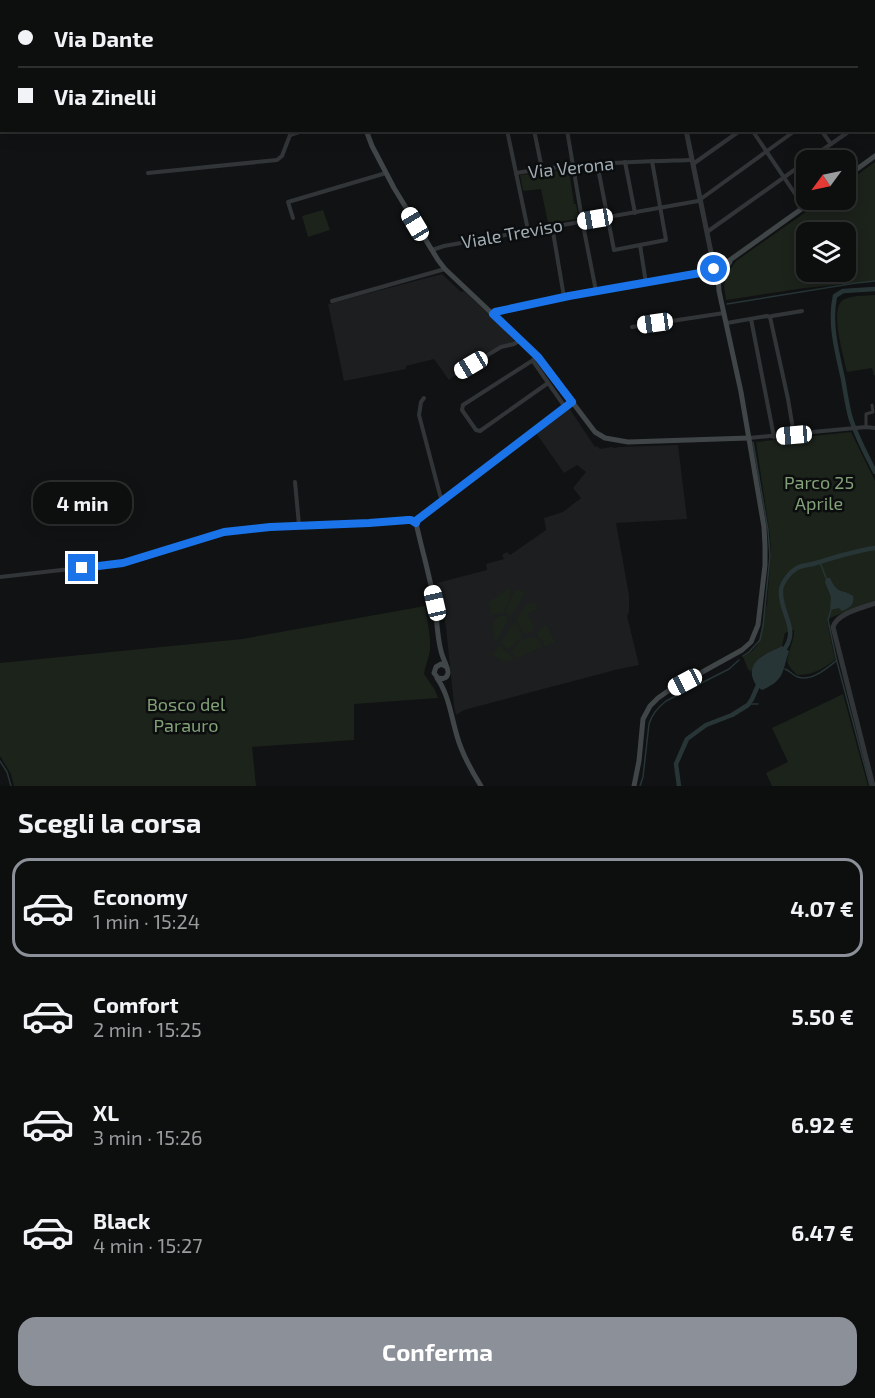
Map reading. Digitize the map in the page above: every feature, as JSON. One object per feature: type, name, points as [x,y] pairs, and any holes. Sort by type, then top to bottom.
[{"type":"main road","points":[[367,132],[386,173],[431,250],[446,269],[521,340],[595,432],[603,438],[628,442],[749,438]]},
{"type":"main road","points":[[856,170],[875,156]]},
{"type":"main road","points":[[713,272],[800,210]]},
{"type":"main road","points":[[713,272],[721,271],[735,256]]},
{"type":"main road","points":[[719,291],[725,268]]},
{"type":"main road","points":[[634,786],[643,719],[650,706],[668,691],[736,655],[746,647],[758,625],[765,565],[759,496],[727,323],[713,272]]},
{"type":"main road","points":[[450,706],[448,670],[440,650],[435,603],[417,520],[572,402]]},
{"type":"main road","points":[[440,650],[434,671],[450,706],[462,751],[481,786]]},
{"type":"main road","points":[[436,667],[441,664],[446,666]]},
{"type":"main road","points":[[436,677],[442,679],[447,677]]},
{"type":"street","points":[[148,173],[277,160],[282,156],[290,135],[299,132]]},
{"type":"street","points":[[507,132],[528,230]]},
{"type":"street","points":[[534,132],[542,169]]},
{"type":"street","points":[[567,132],[596,291]]},
{"type":"street","points":[[493,314],[564,297],[713,272],[686,132]]},
{"type":"street","points":[[693,162],[738,132]]},
{"type":"street","points":[[753,132],[796,195]]},
{"type":"street","points":[[700,200],[793,132]]},
{"type":"street","points":[[823,132],[831,144]]},
{"type":"street","points":[[823,150],[848,132]]},
{"type":"street","points":[[597,163],[614,250],[666,240],[652,161]]},
{"type":"street","name":"Via Verona","points":[[625,162],[635,213]]},
{"type":"street","name":"Via Verona","points":[[516,173],[597,163],[693,162]]},
{"type":"street","points":[[707,232],[796,169]]},
{"type":"street","points":[[293,218],[288,202],[386,173]]},
{"type":"street","name":"Viale Treviso","points":[[431,250],[528,230],[700,200]]},
{"type":"street","points":[[552,226],[564,297]]},
{"type":"street","points":[[640,245],[646,283]]},
{"type":"street","points":[[332,301],[446,269]]},
{"type":"street","points":[[727,323],[802,311]]},
{"type":"street","points":[[632,327],[724,313]]},
{"type":"street","points":[[770,317],[794,435]]},
{"type":"street","points":[[751,319],[774,437]]},
{"type":"street","points":[[456,374],[501,347],[521,340]]},
{"type":"street","points":[[548,383],[478,431],[462,410],[463,405],[535,359],[565,407]]},
{"type":"street","points":[[424,398],[419,415],[443,501]]},
{"type":"street","points":[[866,427],[866,414],[873,412],[872,405]]},
{"type":"street","points":[[749,438],[875,428]]},
{"type":"street","points":[[295,482],[299,525]]},
{"type":"street","points":[[0,577],[123,563],[224,532],[299,525],[411,520],[416,523]]},
{"type":"street","points":[[873,786],[833,627],[837,619],[875,603]]},
{"type":"shaded area","points":[[442,274],[461,292],[464,291],[515,339],[514,342],[500,346],[453,371],[454,376],[449,380],[434,359],[406,366],[406,369],[344,381],[328,304]]},
{"type":"shaded area","points":[[569,408],[595,447],[600,449],[678,445],[687,519],[616,523],[629,595],[627,616],[639,665],[464,710],[456,715],[446,627],[437,583],[487,570],[486,564],[504,559],[502,555],[507,552],[510,555],[546,530],[544,518],[563,512],[581,498],[573,488],[586,472],[577,465],[564,473],[536,433]]},
{"type":"shaded area","points":[[826,578],[830,578],[838,589],[853,596],[853,602],[849,607],[842,611],[839,608],[830,610],[831,597],[825,582]]},
{"type":"shaded area","points":[[782,646],[789,651],[782,675],[775,683],[762,690],[753,679],[753,667],[760,658]]},
{"type":"green space","points":[[875,162],[875,281],[805,288],[726,300],[724,286],[726,276],[736,261],[809,210],[856,210],[856,176]]},
{"type":"green space","points":[[569,169],[574,204],[576,204],[579,219],[548,223],[541,189],[523,191],[520,175]]},
{"type":"green space","points":[[323,210],[330,230],[308,237],[302,216]]},
{"type":"green space","points":[[875,295],[875,375],[872,368],[847,372],[837,323],[839,305],[850,297]]},
{"type":"green space","name":"Parco 25 Aprile","points":[[851,432],[875,481],[875,600],[827,621],[835,660],[821,669],[813,673],[797,675],[790,667],[787,661],[794,630],[785,633],[782,646],[759,659],[751,672],[743,657],[758,644],[767,603],[771,552],[756,442]]},
{"type":"green space","points":[[510,588],[510,598],[503,613],[491,615],[488,602]]},
{"type":"green space","points":[[517,589],[525,593],[512,616],[508,615],[506,611]]},
{"type":"green space","points":[[528,602],[536,604],[539,609],[528,613],[533,629],[532,632],[525,634],[516,619]]},
{"type":"green space","name":"Bosco del Parauro","points":[[425,606],[430,645],[424,674],[438,698],[354,704],[354,740],[252,747],[256,786],[14,786],[11,774],[0,756],[0,663],[242,639]]},
{"type":"green space","points":[[500,616],[506,616],[509,619],[490,653],[495,642],[492,625]]},
{"type":"green space","points":[[514,621],[522,637],[509,649],[501,642]]},
{"type":"green space","points":[[547,625],[555,642],[545,647],[536,634]]},
{"type":"green space","points":[[529,637],[538,639],[543,647],[517,658],[512,650],[522,640]]},
{"type":"green space","points":[[499,645],[515,659],[503,661],[492,656]]},
{"type":"green space","points":[[843,694],[868,786],[772,786],[766,773],[788,762],[772,728]]},
{"type":"waterway","points":[[727,304],[875,281]]},
{"type":"waterway","points":[[875,289],[843,291],[835,296],[833,306],[836,348],[850,416],[875,472]]},
{"type":"waterway","points":[[743,656],[760,640],[770,556],[768,530],[753,442]]},
{"type":"waterway","points":[[782,652],[788,644],[790,629],[781,599],[781,590],[789,575],[802,566],[875,548]]},
{"type":"waterway","points":[[820,562],[826,578]]},
{"type":"waterway","points":[[831,610],[828,620],[836,658],[870,786]]},
{"type":"waterway","points":[[640,786],[649,724],[655,711],[666,701],[729,669],[739,660]]},
{"type":"waterway","points":[[785,669],[796,676],[808,678],[836,661]]},
{"type":"waterway","points":[[679,786],[676,764],[687,739],[706,725],[732,715],[748,705],[759,683]]},
{"type":"waterway","points":[[749,704],[758,704]]},
{"type":"waterway","points":[[0,761],[7,772],[11,786]]},
{"type":"route","points":[[82,568],[123,563],[224,532],[299,525],[408,520],[416,523],[572,402],[538,357],[493,314],[495,312],[600,291],[716,272],[714,269]]}]
